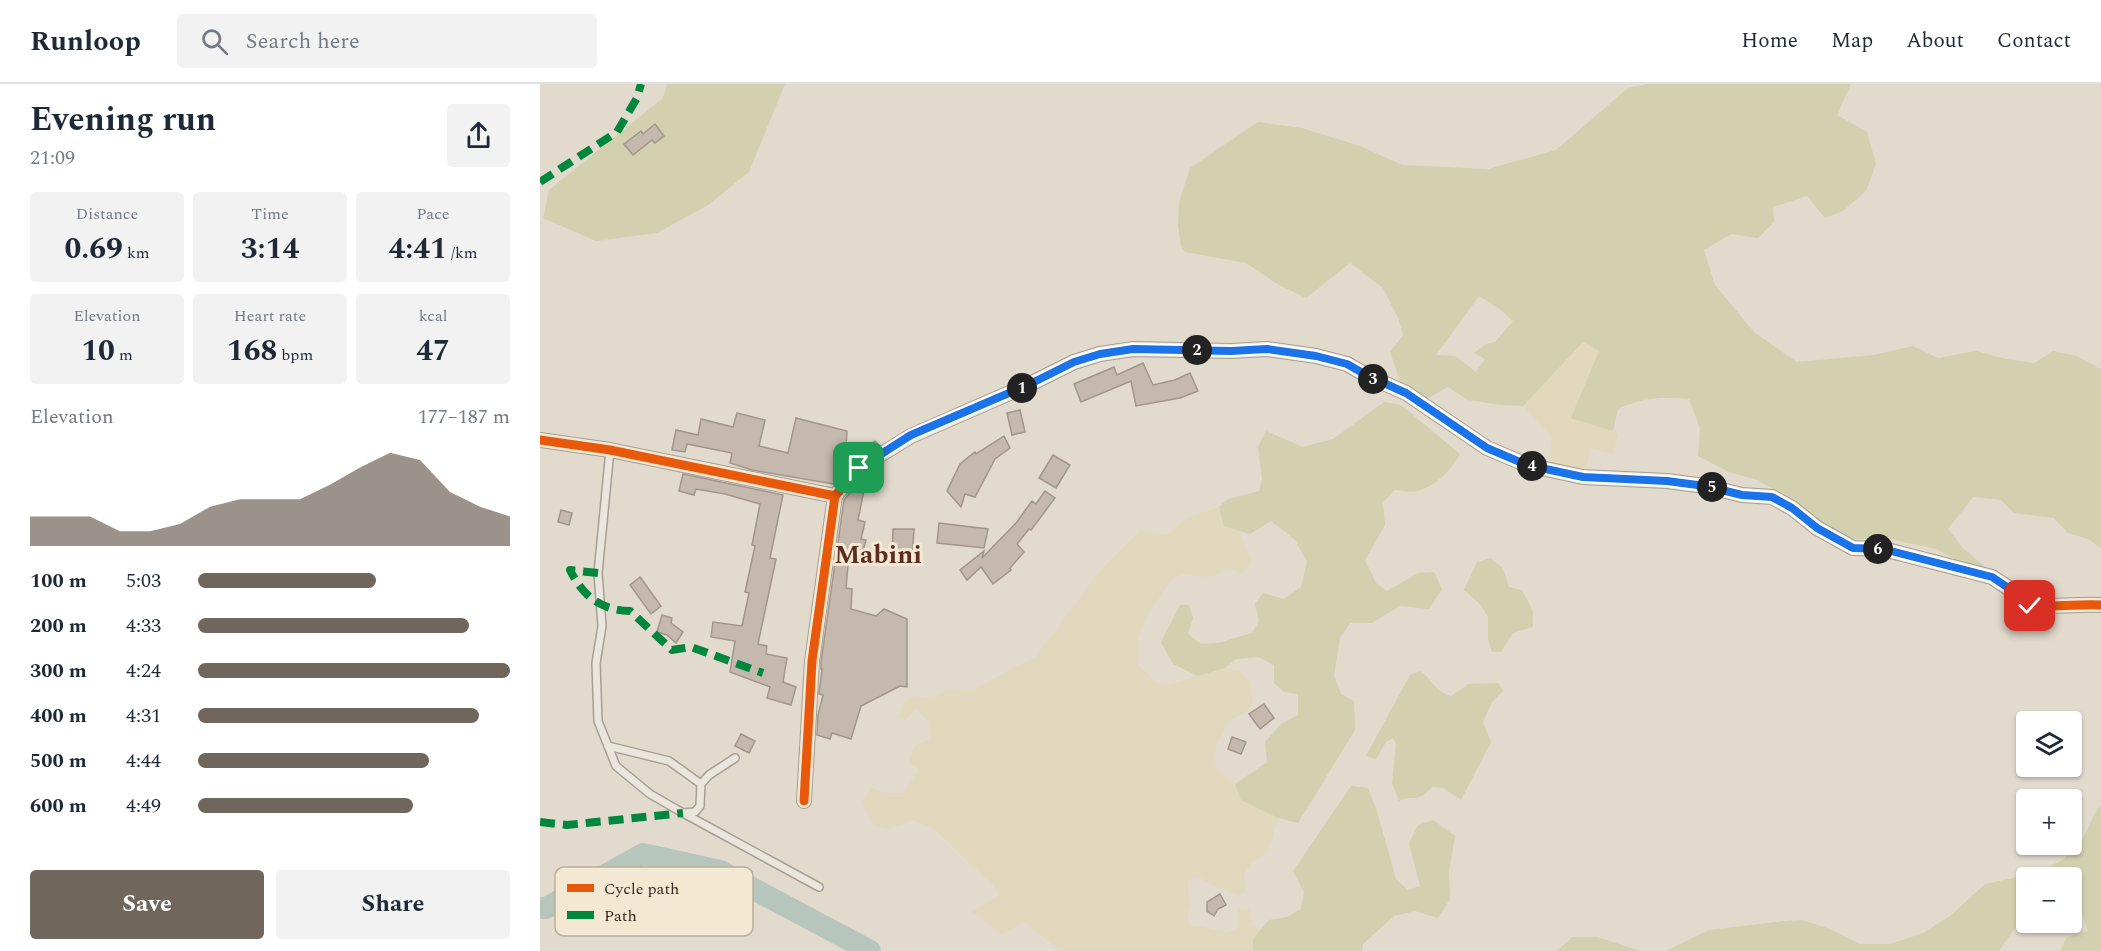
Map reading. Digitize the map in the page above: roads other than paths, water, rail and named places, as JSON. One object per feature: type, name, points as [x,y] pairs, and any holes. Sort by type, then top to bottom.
[{"type":"street","points":[[804,801],[812,660],[835,496],[859,468],[911,435],[1030,384],[1074,362],[1100,354],[1133,349],[1231,351],[1267,349],[1316,356],[1347,364],[1406,393],[1487,448],[1527,465],[1583,477],[1667,481],[1705,486],[1742,495],[1772,497],[1792,508],[1817,528],[1853,548],[1883,549],[1992,577],[2030,606],[2101,605]]},
{"type":"street","points":[[540,440],[610,450],[835,496]]},
{"type":"lane","points":[[610,450],[598,573],[602,626],[596,663],[598,721],[616,766],[650,794],[819,887]]},
{"type":"lane","points":[[608,746],[669,761],[701,784]]},
{"type":"lane","points":[[683,813],[695,812],[700,806],[701,784],[709,775],[735,758]]},
{"type":"waterway","points":[[620,867],[643,854],[702,867]]},
{"type":"waterway","points":[[753,889],[870,951]]},
{"type":"waterway","points":[[540,908],[546,908],[555,903]]},
{"type":"district","name":"Mabini","points":[[878,554]]}]
